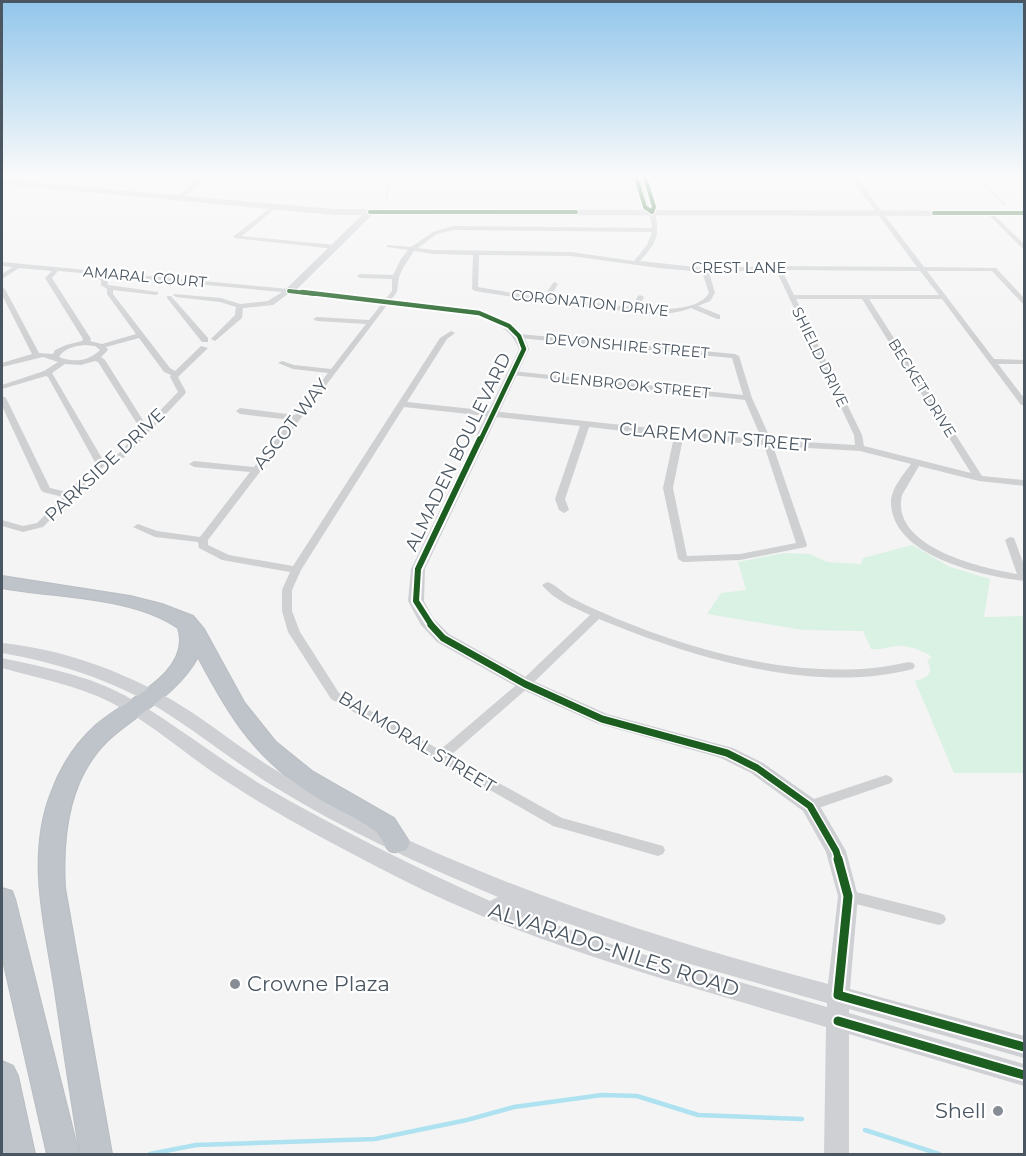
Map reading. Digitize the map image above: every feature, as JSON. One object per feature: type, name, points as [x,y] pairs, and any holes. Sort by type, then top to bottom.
[{"type":"highway","points":[[2,582],[140,604],[186,621],[194,629],[243,719],[268,748],[293,770],[323,790],[385,825],[397,843]]},
{"type":"highway","points":[[93,1139],[52,888],[50,855],[54,818],[59,801],[77,763],[104,731],[176,676],[187,660],[191,636],[186,621]]},
{"type":"highway","points":[[2,899],[61,1144]]},
{"type":"highway","points":[[2,1076],[18,1151]]},
{"type":"main road","points":[[289,291],[351,231]]},
{"type":"main road","name":"ALMADEN BOULEVARD","points":[[289,291],[479,313],[509,326],[519,336],[524,349],[418,569],[416,601],[428,621],[443,638],[525,684],[602,719],[727,753],[757,768],[810,806],[836,851],[848,896],[838,995],[837,1155]]},
{"type":"main road","name":"ALVARADO-NILES ROAD","points":[[2,648],[42,655],[108,675],[232,776],[296,814],[406,872],[491,911],[625,958],[1024,1075]]},
{"type":"main road","name":"ALVARADO-NILES ROAD","points":[[2,663],[72,680],[143,702],[279,780],[397,843],[543,907],[632,937],[1024,1047]]},
{"type":"main road","points":[[491,911],[503,904],[590,933],[620,940],[632,937]]},
{"type":"street","points":[[244,231],[236,237],[335,247]]},
{"type":"street","name":"ASCOT WAY","points":[[203,540],[395,291],[396,277],[407,256],[438,231]]},
{"type":"street","points":[[635,263],[652,244],[656,231]]},
{"type":"street","points":[[894,231],[1024,403]]},
{"type":"street","points":[[1008,231],[1024,247]]},
{"type":"street","name":"CREST LANE","points":[[389,246],[476,254],[571,254],[705,270],[994,269],[1024,302]]},
{"type":"street","name":"CORONATION DRIVE","points":[[476,254],[474,289],[633,310],[668,312],[694,307],[708,300],[712,293],[705,270]]},
{"type":"street","points":[[2,265],[103,278],[104,285],[110,288],[156,293],[157,295],[221,300],[240,306],[270,303],[289,291]]},
{"type":"street","name":"AMARAL COURT","points":[[2,265],[289,291]]},
{"type":"street","points":[[2,277],[16,268]]},
{"type":"street","name":"SHIELD DRIVE","points":[[778,268],[858,435],[860,448]]},
{"type":"street","points":[[55,272],[48,279],[87,339],[85,343]]},
{"type":"street","points":[[360,276],[396,277]]},
{"type":"street","points":[[545,300],[555,284]]},
{"type":"street","points":[[110,288],[110,294],[167,370],[176,375],[204,344],[215,344],[215,339],[239,316],[240,306]]},
{"type":"street","points":[[2,289],[37,356]]},
{"type":"street","points":[[173,296],[204,344]]},
{"type":"street","points":[[633,310],[640,297]]},
{"type":"street","points":[[791,297],[944,297]]},
{"type":"street","name":"BECKET DRIVE","points":[[866,298],[979,478]]},
{"type":"street","points":[[694,307],[717,317]]},
{"type":"street","points":[[317,319],[371,321]]},
{"type":"street","name":"BALMORAL STREET","points":[[451,333],[444,338],[296,570],[287,590],[287,610],[294,632],[335,696],[558,822],[658,850]]},
{"type":"street","points":[[2,387],[47,373],[59,359],[58,352],[64,347],[85,343],[102,346],[141,335]]},
{"type":"street","name":"DEVONSHIRE STREET","points":[[519,336],[735,356],[748,398]]},
{"type":"street","points":[[2,365],[37,356],[73,363],[95,358],[104,350],[102,346]]},
{"type":"street","points":[[95,358],[101,360],[145,430]]},
{"type":"street","points":[[993,361],[1024,362]]},
{"type":"street","points":[[282,363],[293,367],[332,371]]},
{"type":"street","points":[[47,373],[51,376],[101,464]]},
{"type":"street","name":"GLENBROOK STREET","points":[[512,373],[748,398]]},
{"type":"street","name":"PARKSIDE DRIVE","points":[[2,524],[23,530],[40,525],[101,464],[122,455],[182,392],[175,381],[176,375]]},
{"type":"street","points":[[2,398],[46,490],[70,496]]},
{"type":"street","points":[[679,435],[668,488],[682,559],[740,557],[802,545],[768,444],[748,398]]},
{"type":"street","name":"CLAREMONT STREET","points":[[403,404],[768,444],[860,448],[916,464],[979,478],[1024,483]]},
{"type":"street","points":[[240,411],[296,418]]},
{"type":"street","points":[[564,510],[560,498],[585,425]]},
{"type":"street","points":[[194,464],[255,470]]},
{"type":"street","points":[[916,464],[896,499],[902,524],[915,539],[945,558],[981,571],[1024,578],[1010,540]]},
{"type":"street","points":[[138,527],[155,534],[203,540],[203,546],[226,558],[296,570]]},
{"type":"street","points":[[547,585],[558,596],[641,634],[670,644],[780,669],[881,673],[909,666]]},
{"type":"street","points":[[442,756],[525,684],[597,614]]},
{"type":"street","points":[[810,806],[886,780]]},
{"type":"street","points":[[848,896],[939,919]]},
{"type":"green space","points":[[912,545],[950,567],[990,579],[984,617],[1024,616],[1024,773],[954,773],[915,681],[926,677],[930,672],[927,661],[932,657],[901,646],[871,649],[863,631],[803,630],[707,614],[721,593],[746,590],[738,562],[784,553],[810,554],[827,562],[861,564],[863,558]]},
{"type":"waterway","points":[[150,1154],[196,1145],[375,1139],[467,1120],[514,1107],[602,1095],[637,1096],[698,1115],[802,1119]]},
{"type":"waterway","points":[[865,1130],[939,1154]]},
{"type":"cycle path","points":[[289,291],[479,313],[509,326],[519,336],[524,349],[418,569],[416,601],[427,621],[443,638],[525,684],[602,719],[727,753],[757,768],[810,806],[836,851],[848,896],[838,995],[1024,1047]]},
{"type":"cycle path","points":[[838,1021],[1024,1075]]},
{"type":"place","name":"Crowne Plaza","points":[[235,984]]},
{"type":"place","name":"Shell","points":[[998,1111]]}]
